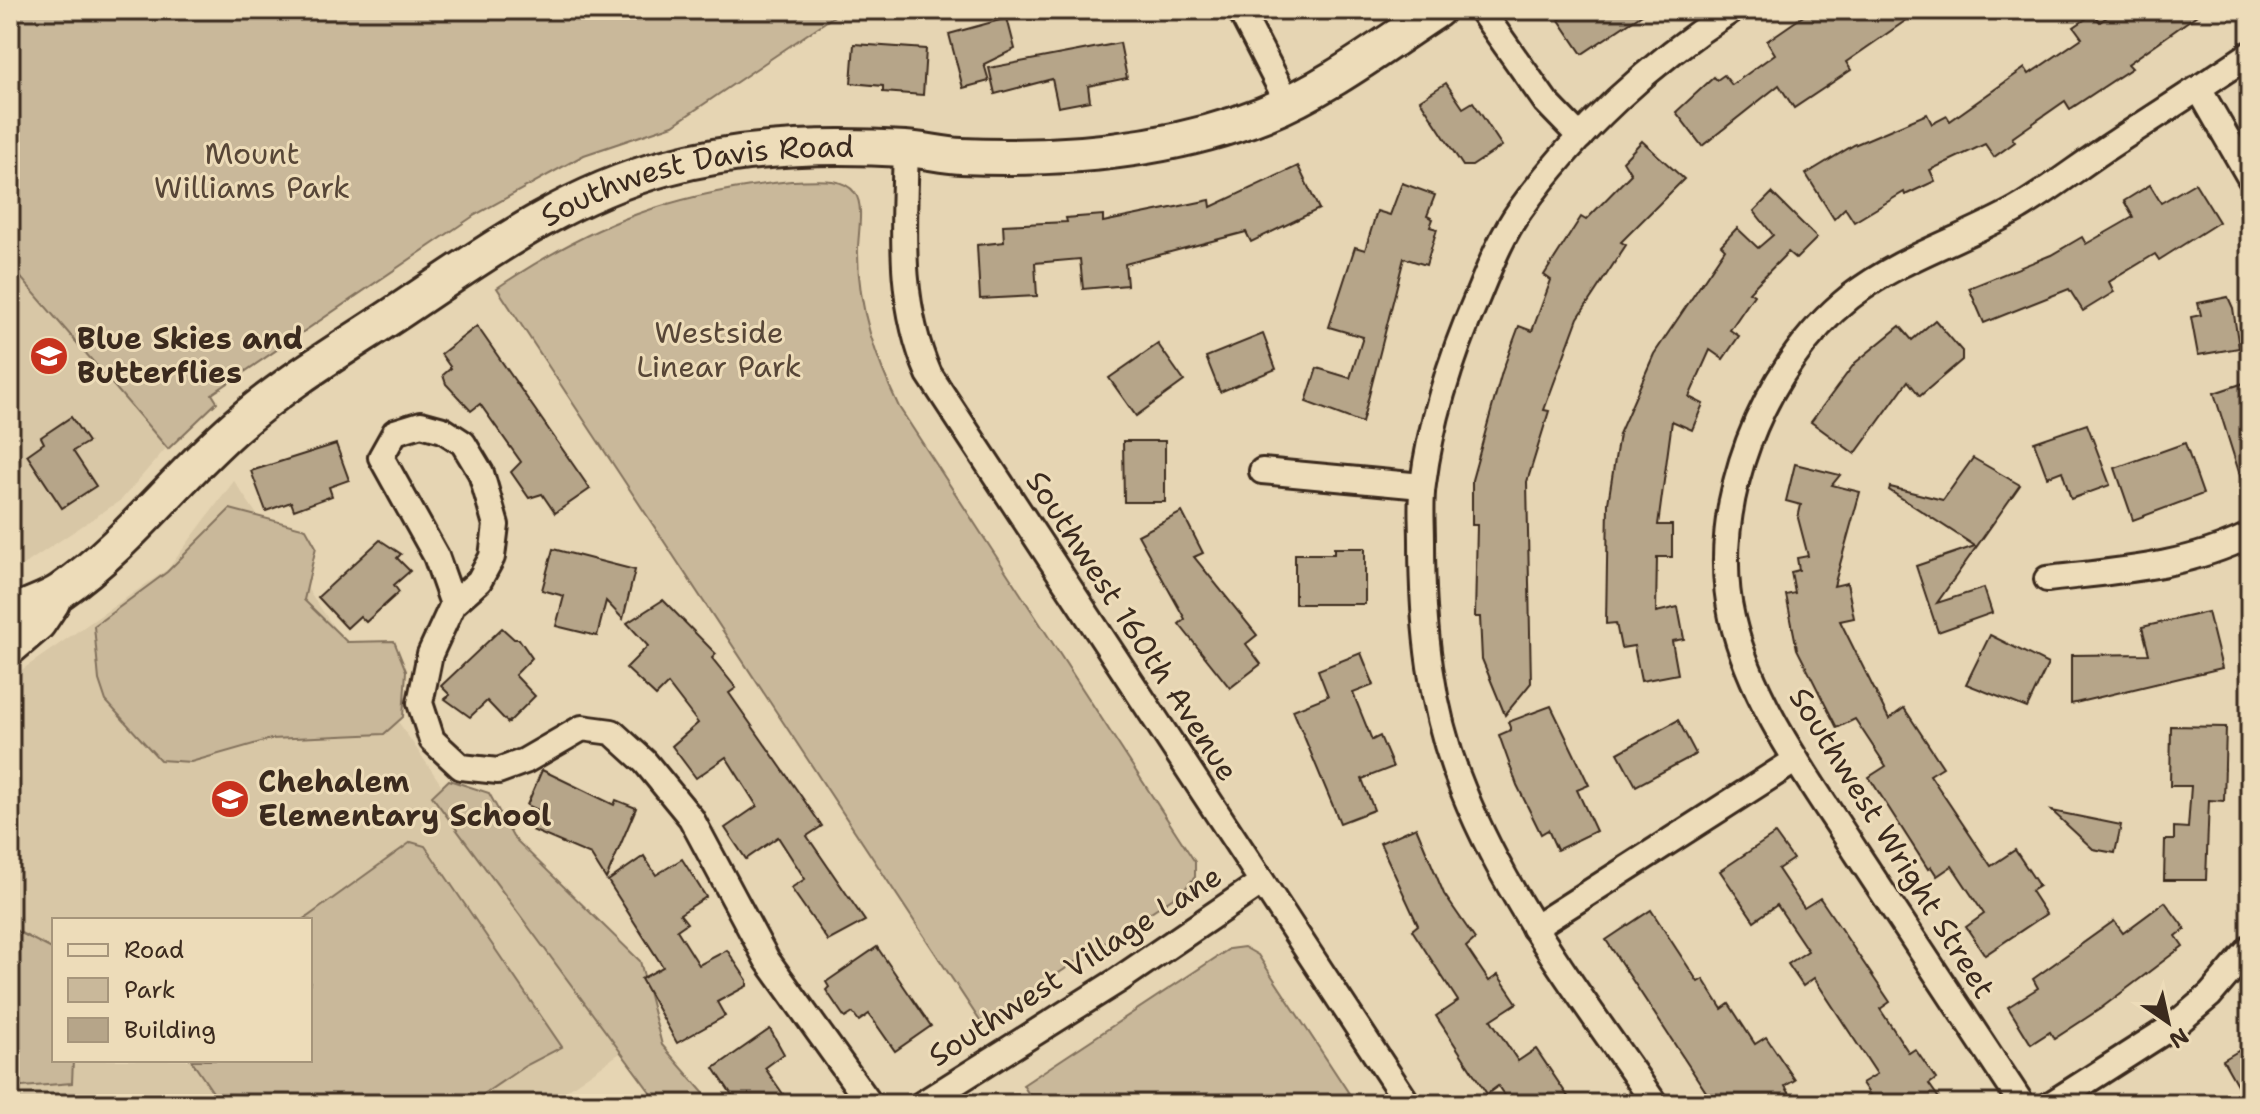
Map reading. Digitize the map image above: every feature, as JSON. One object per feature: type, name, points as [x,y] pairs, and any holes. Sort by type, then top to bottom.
[{"type":"street","points":[[1240,10],[1288,103]]},
{"type":"street","name":"Southwest Davis Road","points":[[10,647],[38,623],[56,595],[136,529],[209,452],[266,402],[473,260],[564,206],[627,180],[703,159],[794,149],[906,149],[957,156],[1045,157],[1122,149],[1235,124],[1288,103],[1342,73],[1437,10]]},
{"type":"street","points":[[1481,10],[1546,102],[1580,137]]},
{"type":"street","points":[[1655,1104],[1534,928],[1495,861],[1462,788],[1444,734],[1429,665],[1423,604],[1422,486],[1438,410],[1461,334],[1492,262],[1519,211],[1580,137],[1616,100],[1699,31],[1732,10]]},
{"type":"street","name":"Southwest Wright Street","points":[[2022,1104],[1796,760],[1761,697],[1743,656],[1732,616],[1728,580],[1729,532],[1738,480],[1763,407],[1785,368],[1814,330],[1884,273],[1915,254],[2015,210],[2250,54]]},
{"type":"street","points":[[2199,89],[2250,178]]},
{"type":"street","name":"Southwest 160th Avenue","points":[[906,149],[905,282],[917,347],[929,374],[1408,1104]]},
{"type":"street","points":[[453,604],[436,556],[381,457],[395,432],[421,424],[443,430],[463,443],[481,473],[496,525],[492,557],[486,569],[479,581],[453,604],[430,654],[420,703],[432,740],[461,767],[498,771],[525,761],[582,728],[612,732],[645,762],[691,818],[767,960],[870,1104]]},
{"type":"street","points":[[1262,471],[1422,486]]},
{"type":"street","points":[[2047,579],[2150,567],[2248,544]]},
{"type":"street","name":"Southwest Davis Road","points":[[10,616],[24,606],[56,595]]},
{"type":"street","points":[[1534,928],[1796,760]]},
{"type":"street","name":"Southwest Village Lane","points":[[922,1104],[1117,981],[1262,882]]},
{"type":"street","points":[[2051,1104],[2176,1024],[2210,995],[2250,948]]},
{"type":"shaded area","name":"Blue Skies and Butterflies","points":[[10,265],[167,447],[121,500],[10,574]]},
{"type":"shaded area","name":"Chehalem Elementary School","points":[[234,481],[623,1051],[547,1104],[10,1104],[10,678],[168,569]]},
{"type":"green space","name":"Mount Williams Park","points":[[10,10],[843,10],[673,125],[584,155],[475,215],[212,394],[217,402],[168,449],[10,265]]},
{"type":"green space","name":"Westside Linear Park","points":[[791,181],[834,181],[850,187],[855,193],[860,206],[858,247],[861,294],[876,352],[899,407],[1195,862],[1195,877],[1184,890],[982,1024],[497,288],[568,245],[636,214],[709,194]]},
{"type":"green space","points":[[230,509],[306,529],[316,547],[304,600],[347,642],[394,641],[406,671],[403,717],[384,734],[271,739],[191,762],[160,760],[106,701],[99,680],[94,626],[167,572]]},
{"type":"green space","points":[[449,780],[489,793],[513,837],[640,961],[662,1045],[713,1104],[659,1104],[432,796]]},
{"type":"green space","points":[[411,842],[425,846],[562,1047],[525,1066],[469,1104],[221,1104],[192,1062],[312,1062],[312,918],[306,918]]},
{"type":"green space","points":[[11,928],[52,949],[52,1062],[73,1062],[72,1083],[10,1088]]},
{"type":"green space","points":[[1244,947],[1258,955],[1356,1104],[1035,1104],[1023,1085],[1229,949]]},
{"type":"building","points":[[1574,10],[1648,10],[1582,54],[1559,20]]},
{"type":"building","points":[[1812,10],[1921,10],[1846,62],[1851,70],[1794,108],[1779,85],[1702,146],[1676,112],[1714,77],[1717,80],[1724,75],[1732,85],[1775,54],[1767,41]]},
{"type":"building","points":[[2117,10],[2204,10],[2128,64],[2132,68],[2070,109],[2065,101],[2012,138],[2015,142],[1994,157],[1985,144],[1930,170],[1935,181],[1905,195],[1904,192],[1854,222],[1845,208],[1834,219],[1806,174],[1854,145],[1927,114],[1932,124],[1947,116],[1950,121],[2025,68],[2029,74],[2082,38],[2074,27],[2093,14],[2100,22]]},
{"type":"building","points":[[1007,18],[1015,49],[984,64],[989,81],[963,88],[949,34]]},
{"type":"building","points":[[1120,43],[1127,78],[1088,86],[1090,101],[1058,107],[1052,79],[995,94],[989,68]]},
{"type":"building","points":[[854,44],[926,49],[923,95],[883,92],[883,86],[851,83]]},
{"type":"building","points":[[1446,83],[1463,108],[1473,102],[1502,146],[1472,166],[1463,166],[1420,100]]},
{"type":"building","points":[[1642,141],[1684,179],[1621,242],[1626,245],[1578,318],[1544,410],[1549,411],[1527,482],[1531,683],[1505,715],[1482,659],[1480,617],[1475,617],[1477,525],[1472,525],[1472,480],[1502,372],[1519,326],[1532,331],[1551,280],[1544,275],[1581,217],[1586,220],[1631,174],[1623,161]]},
{"type":"building","points":[[1298,166],[1319,209],[1251,242],[1246,232],[1125,264],[1127,285],[1083,289],[1080,259],[1035,263],[1037,296],[980,299],[977,245],[1004,242],[1003,225],[1067,222],[1066,218],[1103,215],[1103,222],[1210,200],[1211,207]]},
{"type":"building","points":[[1402,183],[1435,195],[1427,216],[1433,219],[1430,227],[1437,229],[1426,265],[1404,258],[1362,423],[1306,402],[1317,368],[1350,378],[1363,337],[1329,327],[1355,247],[1365,250],[1377,211],[1390,215]]},
{"type":"building","points":[[2195,183],[2219,222],[2159,260],[2155,254],[2109,282],[2114,292],[2083,311],[2069,289],[1984,323],[1969,288],[2051,255],[2082,237],[2086,244],[2133,217],[2124,201],[2150,185],[2161,203]]},
{"type":"building","points":[[1772,193],[1817,238],[1796,259],[1788,252],[1749,292],[1754,295],[1730,330],[1739,336],[1723,359],[1710,350],[1689,397],[1703,404],[1692,430],[1672,421],[1658,525],[1672,525],[1672,557],[1657,557],[1656,612],[1678,607],[1684,639],[1672,641],[1678,674],[1641,681],[1634,646],[1621,648],[1616,623],[1606,624],[1608,503],[1619,434],[1654,354],[1725,249],[1721,245],[1737,228],[1758,248],[1773,235],[1754,211]]},
{"type":"building","points":[[2228,297],[2233,308],[2239,348],[2198,355],[2191,317],[2201,315],[2198,303]]},
{"type":"building","points":[[1935,320],[1962,351],[1962,360],[1920,396],[1908,381],[1855,454],[1811,422],[1855,363],[1900,326],[1912,340]]},
{"type":"building","points":[[477,326],[590,489],[555,513],[542,494],[529,498],[511,472],[521,462],[480,404],[471,411],[446,384],[443,375],[451,368],[441,354]]},
{"type":"building","points":[[1263,334],[1276,369],[1220,392],[1206,357]]},
{"type":"building","points":[[1158,344],[1184,381],[1136,416],[1109,378]]},
{"type":"building","points":[[2250,381],[2250,490],[2245,491],[2214,393]]},
{"type":"building","points":[[71,417],[88,442],[73,451],[96,486],[62,508],[27,455],[44,443],[41,437]]},
{"type":"building","points":[[2087,424],[2110,485],[2071,499],[2062,471],[2047,477],[2034,442]]},
{"type":"building","points":[[1123,441],[1165,441],[1165,502],[1124,502]]},
{"type":"building","points":[[2185,443],[2203,494],[2133,520],[2115,468]]},
{"type":"building","points":[[336,444],[349,480],[329,487],[332,496],[294,510],[291,502],[266,511],[251,471]]},
{"type":"building","points":[[1973,458],[2020,485],[1937,603],[1984,588],[1992,613],[1938,632],[1916,566],[1975,546],[1889,490],[1890,487],[1943,500]]},
{"type":"building","points":[[1795,464],[1840,475],[1832,485],[1860,492],[1834,586],[1847,583],[1854,618],[1840,621],[1889,719],[1904,708],[1943,767],[1930,775],[1991,866],[2015,850],[2039,886],[2031,891],[2046,914],[1985,955],[1966,927],[1984,914],[1952,866],[1937,876],[1931,867],[1928,869],[1869,777],[1886,766],[1855,719],[1837,728],[1797,649],[1786,595],[1795,593],[1791,572],[1799,570],[1797,558],[1808,556],[1798,518],[1801,505],[1786,501]]},
{"type":"building","points":[[1182,512],[1203,553],[1194,557],[1257,635],[1246,644],[1261,664],[1230,688],[1179,624],[1185,619],[1138,535]]},
{"type":"building","points":[[380,540],[401,554],[397,558],[410,571],[394,585],[399,592],[366,622],[360,616],[347,628],[318,597]]},
{"type":"building","points":[[1334,548],[1365,548],[1365,604],[1295,604],[1295,554],[1334,554]]},
{"type":"building","points":[[553,549],[635,570],[623,619],[606,601],[597,636],[556,626],[564,596],[542,590]]},
{"type":"building","points":[[663,600],[716,654],[712,658],[736,688],[729,693],[822,826],[807,836],[865,921],[828,941],[791,888],[805,879],[778,837],[746,859],[725,828],[757,806],[726,757],[696,778],[672,746],[698,723],[668,684],[656,696],[626,668],[648,646],[627,623]]},
{"type":"building","points":[[2208,612],[2222,668],[2071,704],[2071,655],[2149,654],[2142,627]]},
{"type":"building","points":[[502,628],[514,639],[519,639],[532,658],[515,675],[535,696],[508,723],[487,701],[470,717],[445,699],[450,695],[441,686]]},
{"type":"building","points":[[1990,635],[2048,664],[2027,708],[1966,684]]},
{"type":"building","points":[[1361,653],[1374,685],[1353,693],[1372,740],[1380,736],[1393,767],[1362,779],[1374,810],[1340,823],[1293,710],[1328,696],[1318,670]]},
{"type":"building","points":[[1551,706],[1589,785],[1577,790],[1596,831],[1557,850],[1548,830],[1541,834],[1517,785],[1499,735],[1511,730],[1508,722]]},
{"type":"building","points":[[1678,720],[1696,754],[1636,786],[1618,753]]},
{"type":"building","points":[[2171,726],[2226,727],[2224,801],[2209,800],[2206,880],[2164,880],[2165,840],[2174,840],[2174,827],[2188,828],[2191,786],[2170,786]]},
{"type":"building","points":[[542,770],[614,805],[616,800],[636,808],[606,879],[591,855],[532,830],[540,811],[527,805]]},
{"type":"building","points":[[2052,811],[2121,825],[2115,853],[2093,849]]},
{"type":"building","points":[[1416,827],[1444,894],[1475,939],[1466,947],[1489,981],[1498,975],[1517,1003],[1491,1020],[1518,1061],[1536,1049],[1573,1104],[1510,1104],[1498,1086],[1487,1094],[1436,1016],[1458,1001],[1412,930],[1418,925],[1380,843]]},
{"type":"building","points":[[1775,834],[1793,859],[1778,869],[1804,908],[1820,898],[1890,1002],[1880,1009],[1909,1053],[1915,1049],[1936,1079],[1929,1084],[1943,1104],[1876,1104],[1862,1083],[1877,1074],[1814,978],[1803,986],[1788,964],[1808,951],[1777,905],[1754,921],[1720,871]]},
{"type":"building","points":[[644,856],[656,875],[682,859],[706,897],[680,914],[687,923],[677,930],[699,965],[727,950],[747,980],[747,986],[717,1002],[725,1016],[677,1043],[641,979],[663,967],[608,881]]},
{"type":"building","points":[[2165,902],[2185,929],[2176,936],[2183,946],[2100,1009],[2054,1039],[2050,1032],[2031,1044],[2008,1007],[2038,988],[2033,979],[2114,921],[2123,933]]},
{"type":"building","points":[[1651,910],[1698,982],[1703,979],[1722,1009],[1729,1004],[1755,1044],[1766,1037],[1795,1080],[1785,1086],[1796,1104],[1714,1104],[1606,940]]},
{"type":"building","points":[[877,947],[931,1026],[895,1051],[869,1014],[859,1021],[853,1013],[845,1018],[826,990],[829,987],[826,982]]},
{"type":"building","points":[[770,1029],[784,1054],[765,1068],[790,1104],[738,1104],[714,1068]]},
{"type":"building","points":[[2250,1044],[2250,1104],[2248,1104],[2223,1060]]},
{"type":"place","name":"Blue Skies and Butterflies","points":[[49,356]]},
{"type":"place","name":"Chehalem Elementary School","points":[[230,799]]}]
